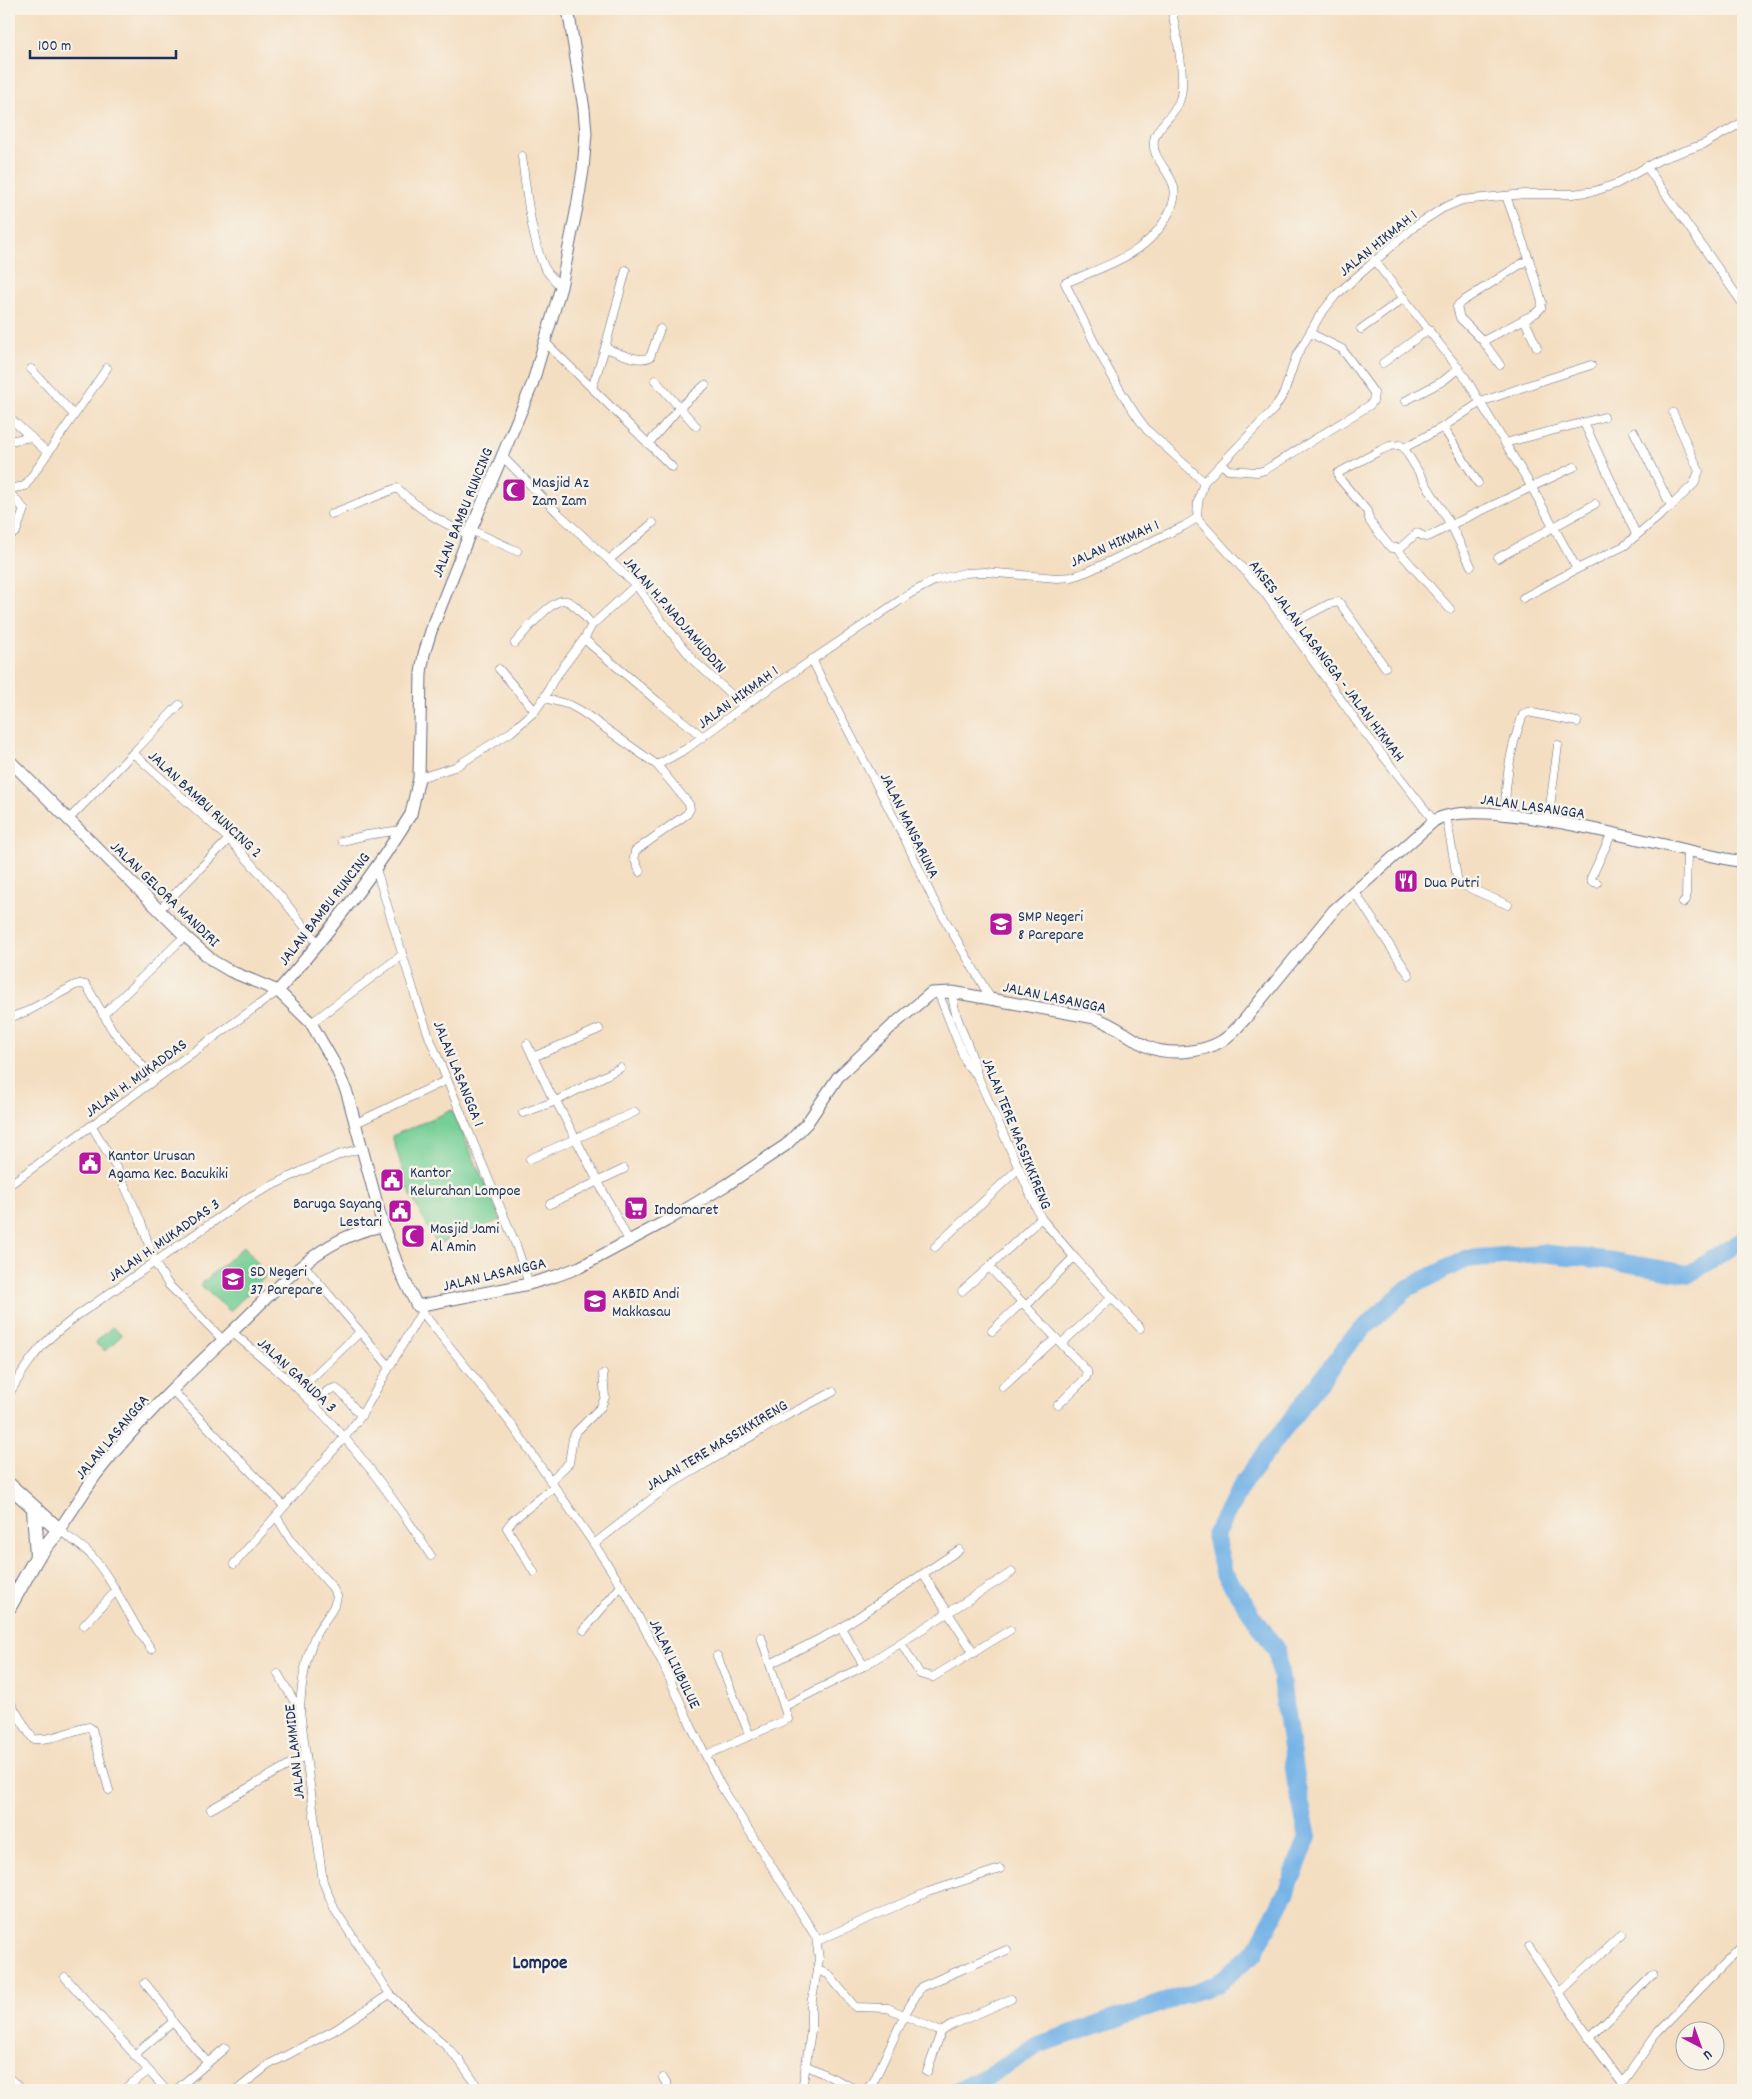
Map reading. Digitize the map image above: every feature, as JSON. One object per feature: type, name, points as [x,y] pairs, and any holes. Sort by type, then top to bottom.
[{"type":"highway","points":[[9,1485],[59,1530],[37,1557],[9,1607]]},
{"type":"highway","points":[[34,1509],[37,1557]]},
{"type":"street","name":"JALAN BAMBU RUNCING","points":[[278,992],[352,904],[411,814],[416,798],[419,778],[421,673],[424,654],[431,631],[470,532],[532,386],[561,287],[583,170],[586,134],[584,109],[568,9]]},
{"type":"street","points":[[1172,9],[1182,80],[1180,98],[1173,115],[1158,130],[1154,137],[1153,147],[1174,185],[1175,196],[1170,210],[1162,227],[1150,241],[1136,251],[1064,283],[1126,401],[1139,420],[1147,430],[1204,482],[1198,502],[1197,518]]},
{"type":"street","name":"JALAN HIKMAH 1","points":[[1204,482],[1274,408],[1284,393],[1296,357],[1336,295],[1374,260],[1416,226],[1443,208],[1462,200],[1506,196],[1573,194],[1595,191],[1616,184],[1661,159],[1704,144],[1743,122]]},
{"type":"street","points":[[522,156],[534,236],[541,261],[546,270],[561,287]]},
{"type":"street","points":[[1646,166],[1743,304]]},
{"type":"street","points":[[1483,341],[1539,310],[1542,305],[1506,196]]},
{"type":"street","points":[[1500,365],[1483,341],[1460,318],[1457,307],[1460,303],[1528,259]]},
{"type":"street","points":[[1374,260],[1459,368],[1531,486],[1578,569]]},
{"type":"street","points":[[592,388],[626,270]]},
{"type":"street","points":[[1361,329],[1404,298]]},
{"type":"street","points":[[1524,319],[1537,347]]},
{"type":"street","points":[[605,348],[640,359],[648,358],[660,329]]},
{"type":"street","points":[[1383,363],[1429,329]]},
{"type":"street","points":[[1222,464],[1228,470],[1258,472],[1265,470],[1374,401],[1374,393],[1342,349],[1310,333]]},
{"type":"street","points":[[546,343],[672,467]]},
{"type":"street","points":[[1404,448],[1443,427],[1481,402],[1591,366]]},
{"type":"street","points":[[9,531],[12,534],[16,532],[24,509],[9,491],[25,486],[107,368]]},
{"type":"street","points":[[1405,401],[1443,381],[1459,368]]},
{"type":"street","points":[[31,370],[74,415]]},
{"type":"street","points":[[655,380],[696,426]]},
{"type":"street","points":[[648,444],[680,407],[705,385]]},
{"type":"street","points":[[1522,598],[1624,546],[1694,484],[1699,471],[1673,413]]},
{"type":"street","points":[[9,417],[48,453]]},
{"type":"street","points":[[1505,443],[1604,417]]},
{"type":"street","points":[[1584,423],[1636,534]]},
{"type":"street","points":[[1443,427],[1478,483]]},
{"type":"street","points":[[1634,432],[1671,506]]},
{"type":"street","points":[[9,441],[31,438]]},
{"type":"street","points":[[1450,609],[1397,549],[1391,548],[1370,522],[1367,511],[1339,478],[1338,473],[1390,446],[1404,448],[1451,525],[1471,566]]},
{"type":"street","name":"JALAN H.P.NADJAMUDDIN","points":[[502,456],[558,513],[636,584],[694,660],[744,706]]},
{"type":"street","points":[[1397,549],[1417,534],[1430,536],[1574,467]]},
{"type":"street","points":[[331,514],[397,488],[434,518],[517,551]]},
{"type":"street","points":[[1498,558],[1595,504]]},
{"type":"street","name":"JALAN HIKMAH 1","points":[[657,765],[703,737],[744,706],[911,593],[936,580],[964,573],[978,572],[1057,578],[1072,577],[1096,568],[1197,518]]},
{"type":"street","name":"AKSES JALAN LASANGGA - JALAN HIKMAH","points":[[1197,518],[1264,592],[1359,724],[1434,821]]},
{"type":"street","points":[[610,559],[653,523]]},
{"type":"street","points":[[419,778],[455,767],[511,732],[535,711],[592,625],[636,584]]},
{"type":"street","points":[[515,643],[550,606],[561,599],[573,604],[592,625]]},
{"type":"street","points":[[1289,626],[1330,604],[1339,602],[1385,667]]},
{"type":"street","points":[[584,639],[703,737]]},
{"type":"street","name":"JALAN MANSARUNA","points":[[812,659],[822,682],[906,841],[933,899],[991,999]]},
{"type":"street","points":[[499,669],[535,711]]},
{"type":"street","points":[[544,698],[570,705],[581,711],[657,765],[689,804],[688,814],[635,851],[634,858],[640,872]]},
{"type":"street","points":[[133,753],[179,705]]},
{"type":"street","points":[[1505,815],[1505,787],[1509,760],[1523,715],[1528,712],[1577,722]]},
{"type":"street","points":[[1548,822],[1558,745]]},
{"type":"street","name":"JALAN BAMBU RUNCING 2","points":[[69,820],[133,753],[229,839],[281,897],[319,945]]},
{"type":"street","name":"JALAN GELORA MANDIRI","points":[[9,760],[185,936],[221,966],[278,992],[311,1023],[334,1063],[347,1094],[383,1226],[399,1269],[419,1309]]},
{"type":"street","name":"JALAN LASANGGA","points":[[419,1309],[530,1284],[580,1267],[728,1184],[786,1145],[799,1134],[827,1092],[845,1070],[925,996],[938,992],[952,992],[1095,1018],[1107,1022],[1147,1046],[1157,1049],[1183,1051],[1210,1046],[1220,1042],[1233,1032],[1320,926],[1354,891],[1434,821],[1446,815],[1477,812],[1505,815],[1612,833],[1743,862]]},
{"type":"street","points":[[1446,815],[1458,884],[1508,905]]},
{"type":"street","points":[[342,841],[401,830]]},
{"type":"street","points":[[1597,883],[1590,879],[1612,833]]},
{"type":"street","points":[[159,910],[229,839]]},
{"type":"street","points":[[1683,902],[1686,900],[1687,850]]},
{"type":"street","name":"JALAN LASANGGA 1","points":[[376,869],[418,1005],[530,1284]]},
{"type":"street","points":[[1354,891],[1409,976]]},
{"type":"street","points":[[102,1015],[185,936]]},
{"type":"street","points":[[311,1023],[402,955]]},
{"type":"street","points":[[9,1018],[28,1011],[80,984],[86,985],[102,1015],[154,1079]]},
{"type":"street","name":"JALAN H. MUKADDAS","points":[[9,1185],[154,1079],[278,992]]},
{"type":"street","points":[[938,992],[967,1065],[976,1076]]},
{"type":"street","name":"JALAN TERE MASSIKKIRENG","points":[[952,992],[953,1007],[973,1061],[976,1076],[1041,1218],[962,1291]]},
{"type":"street","points":[[533,1057],[599,1029]]},
{"type":"street","points":[[527,1044],[551,1095],[576,1138],[629,1241]]},
{"type":"street","points":[[523,1113],[556,1101],[620,1068]]},
{"type":"street","points":[[356,1123],[447,1080]]},
{"type":"street","points":[[530,1159],[635,1112]]},
{"type":"street","points":[[92,1126],[118,1171],[141,1222],[156,1263],[168,1284],[223,1340]]},
{"type":"street","name":"JALAN H. MUKADDAS 3","points":[[9,1394],[22,1370],[42,1344],[78,1315],[156,1263],[249,1197],[341,1154],[363,1148]]},
{"type":"street","points":[[935,1247],[1019,1168]]},
{"type":"street","points":[[550,1204],[624,1170]]},
{"type":"street","points":[[1041,1218],[1074,1257],[1140,1328]]},
{"type":"street","name":"JALAN LASANGGA","points":[[59,1530],[96,1476],[172,1390],[302,1264],[339,1239],[366,1229],[383,1226]]},
{"type":"street","points":[[992,1331],[1074,1257]]},
{"type":"street","points":[[302,1264],[389,1366]]},
{"type":"street","points":[[990,1267],[1084,1367],[1088,1375],[1058,1405]]},
{"type":"street","points":[[1003,1387],[1112,1297]]},
{"type":"street","points":[[234,1564],[361,1416],[419,1309]]},
{"type":"street","name":"JALAN LIUBULUE","points":[[419,1309],[512,1425],[621,1586],[650,1637],[721,1786],[803,1914],[817,1941],[819,1959],[811,2005],[811,2031],[802,2090]]},
{"type":"street","name":"JALAN GARUDA 3","points":[[232,1332],[299,1390],[344,1438],[389,1493],[431,1556]]},
{"type":"street","points":[[299,1390],[360,1332]]},
{"type":"street","points":[[534,1572],[507,1528],[513,1520],[552,1484],[569,1463],[574,1435],[601,1407],[605,1393],[603,1374]]},
{"type":"street","points":[[314,1406],[327,1391],[334,1388],[343,1394],[361,1416]]},
{"type":"street","points":[[172,1390],[284,1506]]},
{"type":"street","name":"JALAN TERE MASSIKKIRENG","points":[[594,1544],[668,1486],[782,1418],[833,1392]]},
{"type":"street","name":"JALAN LAMMIDE","points":[[276,1516],[292,1542],[332,1587],[337,1596],[335,1604],[317,1633],[310,1649],[303,1678],[300,1711],[323,1882],[340,1919],[390,1994],[418,2022],[444,2044],[459,2060],[480,2090]]},
{"type":"street","points":[[59,1530],[88,1552],[151,1649]]},
{"type":"street","points":[[770,1664],[841,1628],[959,1550]]},
{"type":"street","points":[[785,1706],[864,1666],[1012,1572]]},
{"type":"street","points":[[923,1574],[974,1653]]},
{"type":"street","points":[[584,1630],[621,1586]]},
{"type":"street","points":[[84,1625],[115,1592]]},
{"type":"street","points":[[841,1628],[864,1666]]},
{"type":"street","points":[[901,1643],[920,1674],[931,1677],[1010,1630]]},
{"type":"street","points":[[706,1755],[788,1719],[761,1637]]},
{"type":"street","points":[[717,1656],[750,1736]]},
{"type":"street","points":[[278,1674],[300,1711]]},
{"type":"street","points":[[9,1701],[33,1739],[50,1737],[83,1728],[89,1727],[92,1729],[109,1790]]},
{"type":"street","points":[[211,1809],[306,1755]]},
{"type":"street","points":[[817,1941],[928,1892],[1000,1869]]},
{"type":"street","points":[[1559,1992],[1621,1935]]},
{"type":"street","points":[[1529,1948],[1589,2038],[1622,2083],[1660,2032],[1743,1945]]},
{"type":"street","points":[[865,2090],[873,2083],[905,2014],[921,1987],[1006,1950]]},
{"type":"street","points":[[817,1970],[828,1974],[855,2007],[888,2008],[905,2014],[941,2032]]},
{"type":"street","points":[[1589,2038],[1653,1975]]},
{"type":"street","points":[[64,1977],[166,2090]]},
{"type":"street","points":[[146,1983],[169,2013],[173,2022],[207,2062]]},
{"type":"street","points":[[237,2090],[268,2065],[335,2030],[390,1994]]},
{"type":"street","points":[[927,2072],[941,2032],[952,2025],[1011,1999]]},
{"type":"street","points":[[134,2055],[173,2022]]},
{"type":"street","points":[[176,2090],[224,2048]]},
{"type":"street","points":[[805,2065],[858,2090]]},
{"type":"street","points":[[123,2090],[148,2072]]},
{"type":"street","points":[[9,2078],[22,2090]]},
{"type":"street","points":[[662,2078],[670,2090]]},
{"type":"green space","points":[[452,1110],[501,1220],[437,1244],[411,1196],[392,1136]]},
{"type":"green space","points":[[244,1246],[267,1275],[230,1311],[200,1285]]},
{"type":"green space","points":[[112,1327],[122,1335],[105,1351],[95,1343]]},
{"type":"waterway","points":[[958,2090],[986,2077],[1038,2045],[1217,1984],[1255,1952],[1287,1891],[1308,1837],[1296,1783],[1277,1651],[1224,1573],[1215,1535],[1243,1483],[1352,1339],[1408,1288],[1466,1259],[1541,1253],[1614,1261],[1689,1274],[1743,1240]]},
{"type":"place","name":"Masjid Az Zam Zam","points":[[514,490]]},
{"type":"place","name":"Dua Putri","points":[[1406,881]]},
{"type":"place","name":"SMP Negeri 8 Parepare","points":[[1001,924]]},
{"type":"place","name":"Kantor Urusan Agama Kec. Bacukiki","points":[[90,1163]]},
{"type":"place","name":"Kantor Kelurahan Lompoe","points":[[392,1180]]},
{"type":"place","name":"Indomaret","points":[[636,1208]]},
{"type":"place","name":"Baruga Sayang Lestari","points":[[400,1211]]},
{"type":"place","name":"Masjid Jami Al Amin","points":[[413,1236]]},
{"type":"place","name":"SD Negeri 37 Parepare","points":[[233,1279]]},
{"type":"place","name":"AKBID Andi Makkasau","points":[[595,1301]]},
{"type":"district","name":"Lompoe","points":[[540,1961]]}]
